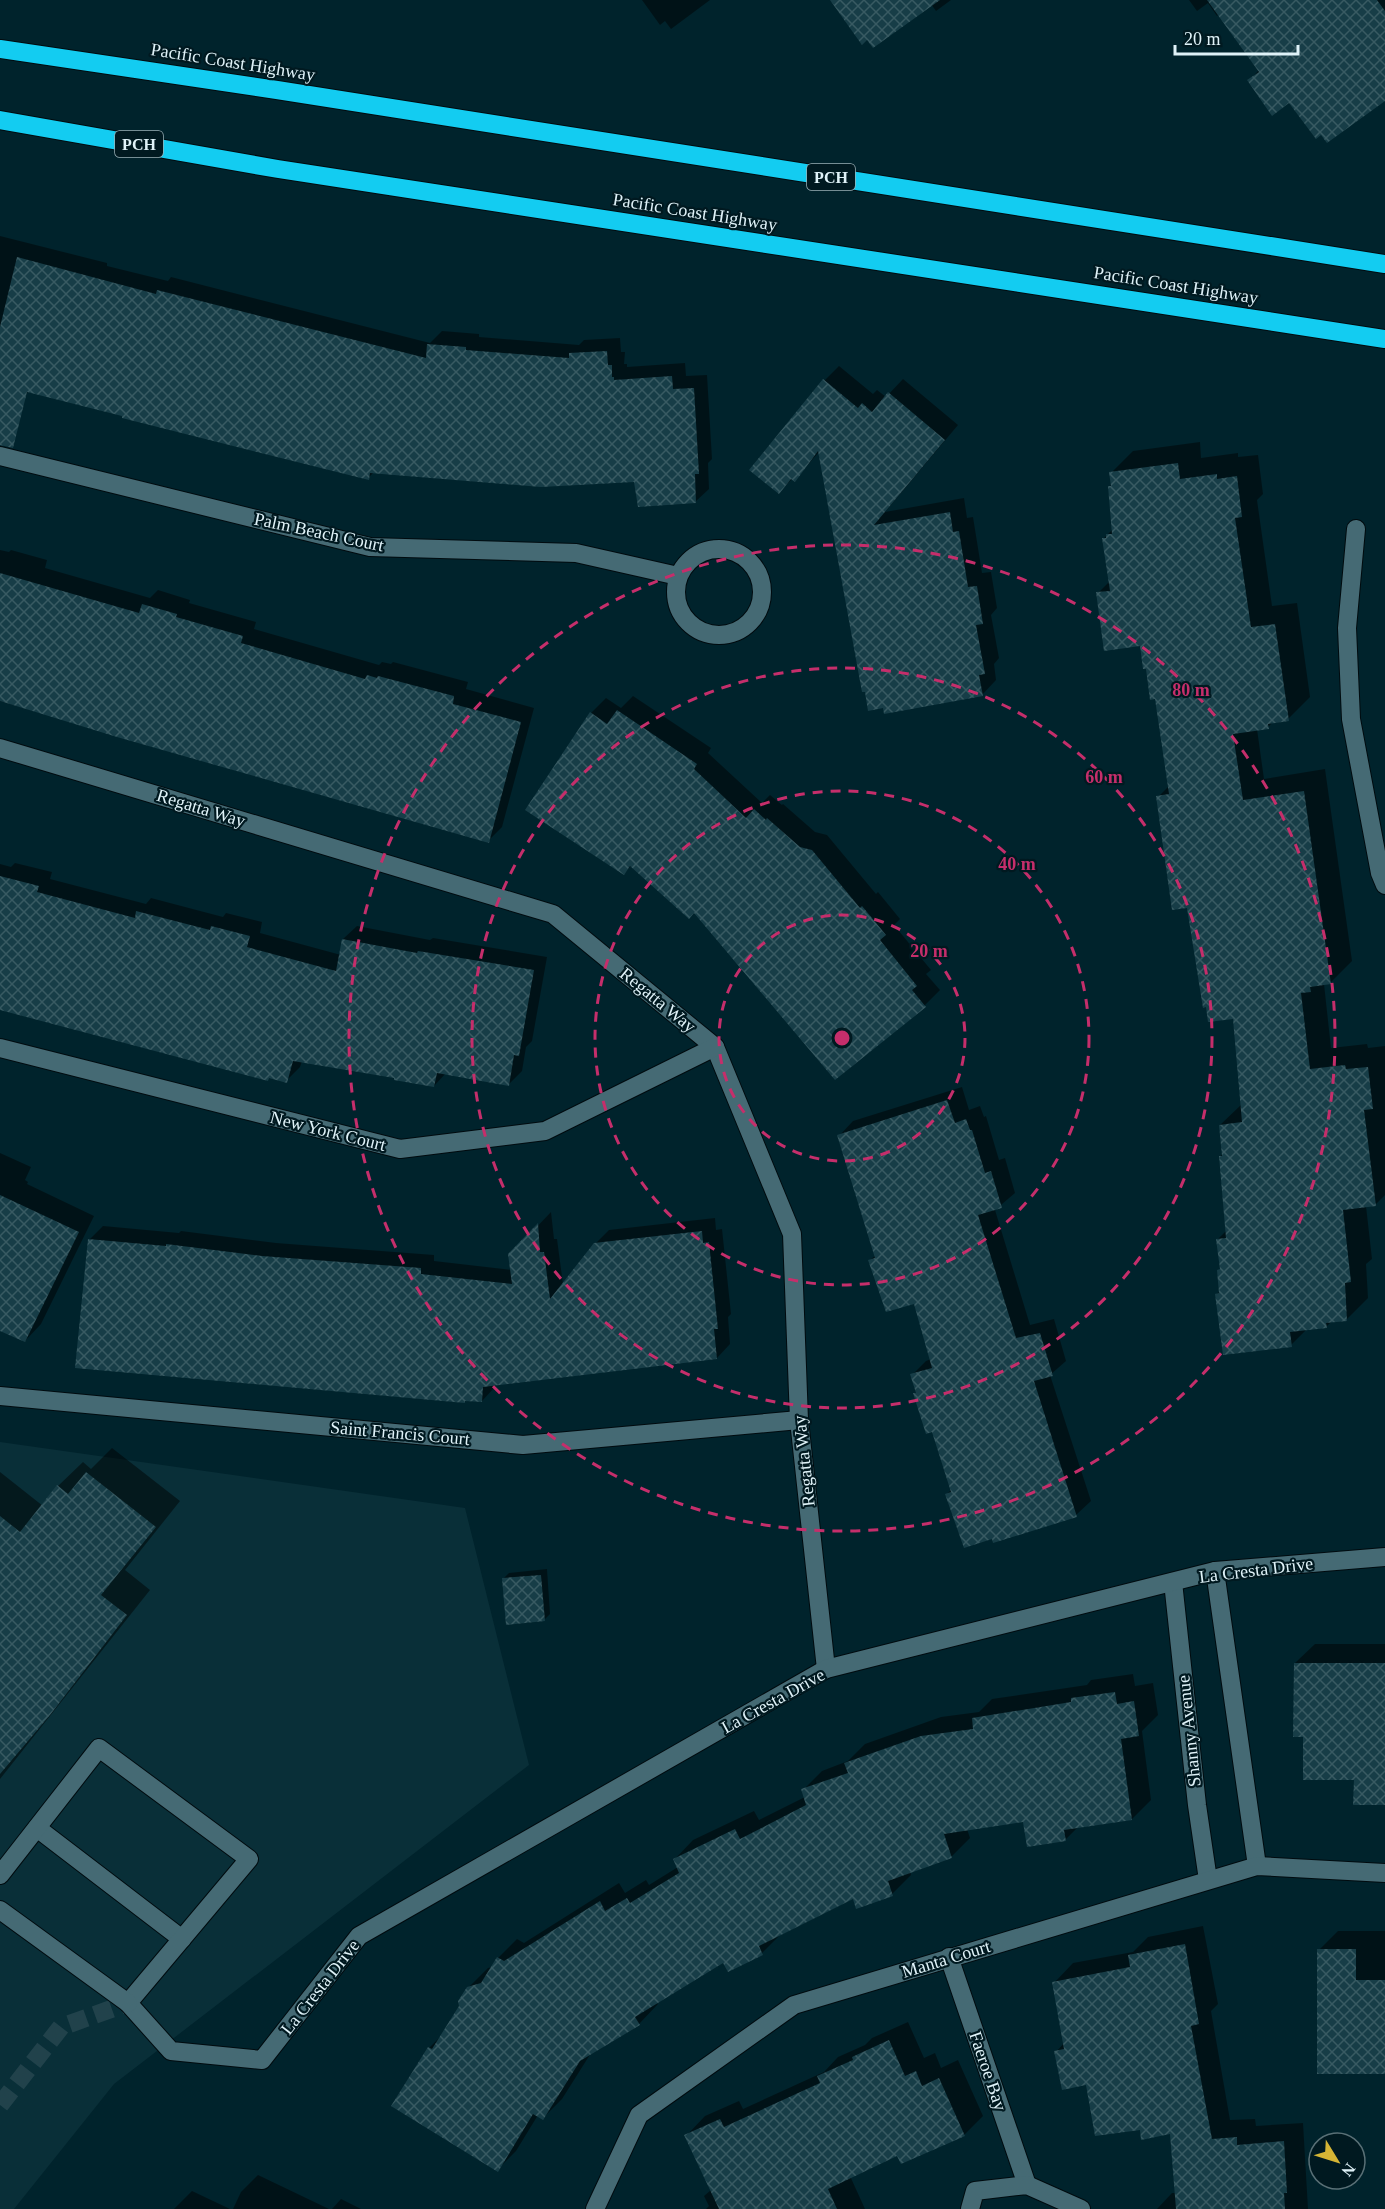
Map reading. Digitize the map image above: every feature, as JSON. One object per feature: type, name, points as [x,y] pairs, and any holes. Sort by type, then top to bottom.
[{"type":"highway","name":"Pacific Coast Highway","points":[[0,49],[1385,264]]},
{"type":"highway","name":"Pacific Coast Highway","points":[[0,120],[278,169],[1385,339]]},
{"type":"street","name":"Palm Beach Court","points":[[0,456],[370,547],[576,553],[678,576]]},
{"type":"street","points":[[1356,529],[1347,628],[1351,719],[1380,873],[1385,885]]},
{"type":"street","points":[[722,548],[735,551],[747,558],[756,569],[763,595],[760,609],[752,621],[740,631],[725,635],[710,635],[696,630],[684,620],[677,606],[675,591],[678,576],[685,564],[695,555],[722,548]]},
{"type":"street","name":"Regatta Way","points":[[0,748],[553,914],[715,1047],[792,1234],[799,1419],[826,1670]]},
{"type":"street","name":"New York Court","points":[[0,1048],[400,1149],[545,1131],[715,1047]]},
{"type":"street","name":"Saint Francis Court","points":[[0,1396],[523,1445],[799,1419]]},
{"type":"street","name":"La Cresta Drive","points":[[128,2003],[171,2051],[262,2060],[359,1936],[826,1670],[1215,1571],[1385,1557]]},
{"type":"street","points":[[1215,1571],[1257,1866]]},
{"type":"street","name":"Shanny Avenue","points":[[1173,1582],[1197,1805],[1208,1880]]},
{"type":"street","points":[[0,1875],[99,1748],[249,1859],[128,2003],[0,1910]]},
{"type":"street","points":[[36,1828],[182,1939]]},
{"type":"street","name":"Manta Court","points":[[595,2209],[639,2115],[794,2005],[1257,1866],[1385,1873]]},
{"type":"street","name":"Faeroe Bay","points":[[949,1957],[1027,2185]]},
{"type":"street","points":[[970,2209],[975,2191],[1027,2185],[1081,2209]]},
{"type":"shaded area","points":[[0,1442],[465,1508],[529,1765],[114,2084],[14,2209],[0,2209]]},
{"type":"building","points":[[830,0],[940,0],[873,48],[867,40],[862,45]]},
{"type":"building","points":[[1207,0],[1377,0],[1385,11],[1385,101],[1327,143],[1321,135],[1316,139],[1289,103],[1272,116],[1247,80],[1259,72]]},
{"type":"building","points":[[17,257],[156,294],[157,290],[426,358],[427,344],[466,347],[466,350],[569,358],[569,353],[607,351],[608,365],[612,365],[614,380],[672,376],[673,389],[694,388],[699,474],[695,474],[696,503],[638,507],[634,482],[541,487],[370,473],[369,480],[27,392],[13,448],[0,445],[0,327]]},
{"type":"building","points":[[823,379],[858,408],[862,403],[872,412],[888,392],[945,440],[874,525],[950,512],[953,532],[959,531],[968,587],[977,586],[983,624],[976,625],[985,674],[979,675],[983,696],[884,714],[883,708],[868,711],[865,692],[862,692],[818,451],[795,482],[791,479],[779,494],[749,470]]},
{"type":"building","points":[[1178,463],[1180,479],[1217,474],[1217,479],[1237,476],[1242,517],[1235,518],[1251,627],[1275,624],[1289,721],[1268,724],[1269,729],[1233,734],[1243,800],[1304,791],[1331,984],[1310,987],[1311,992],[1301,993],[1310,1069],[1345,1065],[1346,1069],[1368,1067],[1373,1109],[1364,1110],[1376,1206],[1343,1210],[1351,1282],[1345,1283],[1347,1321],[1326,1323],[1327,1328],[1290,1332],[1292,1347],[1223,1355],[1215,1294],[1219,1293],[1217,1270],[1220,1269],[1216,1239],[1226,1238],[1219,1156],[1222,1156],[1219,1125],[1242,1122],[1233,1019],[1208,1022],[1206,1007],[1203,1008],[1187,908],[1172,910],[1156,796],[1169,794],[1155,699],[1150,700],[1140,646],[1104,651],[1096,592],[1110,591],[1102,538],[1106,538],[1106,534],[1112,534],[1109,472]]},
{"type":"building","points":[[0,573],[139,613],[142,604],[177,614],[176,617],[243,636],[241,643],[365,679],[367,675],[377,678],[378,676],[454,696],[453,704],[521,722],[489,843],[117,737],[0,701]]},
{"type":"building","points":[[617,710],[697,764],[694,769],[746,818],[754,809],[800,847],[812,850],[860,908],[862,906],[886,935],[880,940],[917,986],[912,990],[926,1007],[835,1080],[694,913],[689,919],[630,866],[624,875],[525,810],[590,712],[607,724]]},
{"type":"building","points":[[0,876],[39,886],[37,892],[135,918],[136,911],[210,930],[211,926],[250,936],[247,947],[336,971],[342,939],[417,953],[418,951],[534,970],[519,1056],[514,1055],[509,1086],[437,1073],[434,1087],[293,1061],[287,1083],[269,1078],[268,1081],[0,1010]]},
{"type":"building","points":[[947,1100],[955,1123],[966,1119],[972,1130],[985,1173],[991,1171],[1002,1208],[978,1215],[1016,1338],[1040,1333],[1053,1376],[1034,1381],[1077,1517],[993,1543],[992,1539],[964,1548],[945,1494],[951,1492],[932,1432],[926,1434],[913,1393],[916,1393],[910,1374],[932,1368],[914,1304],[886,1312],[868,1260],[875,1258],[837,1135]]},
{"type":"building","points":[[0,1195],[79,1232],[25,1342],[0,1331]]},
{"type":"building","points":[[538,1223],[540,1252],[544,1252],[550,1299],[594,1243],[702,1231],[703,1243],[709,1242],[718,1329],[714,1329],[717,1359],[483,1387],[482,1402],[465,1401],[465,1403],[75,1368],[88,1239],[166,1246],[166,1244],[262,1256],[421,1268],[421,1274],[512,1284],[508,1254]]},
{"type":"building","points":[[86,1472],[156,1527],[101,1595],[127,1615],[50,1715],[0,1774],[0,1516],[20,1532],[57,1485],[68,1494]]},
{"type":"building","points":[[541,1575],[545,1621],[506,1625],[502,1578]]},
{"type":"building","points":[[1294,1663],[1385,1663],[1385,1805],[1353,1805],[1354,1780],[1303,1780],[1303,1737],[1293,1737]]},
{"type":"building","points":[[1115,1692],[1117,1704],[1134,1701],[1139,1736],[1121,1739],[1132,1820],[1064,1830],[1066,1841],[1027,1847],[1023,1822],[944,1834],[952,1858],[888,1881],[893,1896],[856,1909],[853,1899],[759,1946],[763,1955],[728,1972],[723,1963],[635,2017],[640,2025],[580,2061],[543,2120],[533,2114],[498,2172],[391,2106],[428,2047],[432,2049],[459,2006],[458,2001],[467,1987],[481,1983],[497,1957],[504,1961],[600,1901],[605,1911],[627,1898],[630,1903],[679,1873],[673,1859],[735,1829],[740,1839],[806,1805],[801,1789],[848,1773],[844,1763],[921,1736],[973,1729],[972,1718],[1071,1702],[1071,1698]]},
{"type":"building","points":[[1185,1944],[1199,2024],[1191,2026],[1212,2139],[1237,2137],[1237,2145],[1284,2141],[1287,2193],[1284,2193],[1285,2209],[1176,2209],[1170,2134],[1141,2140],[1140,2130],[1095,2136],[1086,2085],[1062,2090],[1054,2051],[1064,2049],[1052,1982],[1130,1967],[1128,1955]]},
{"type":"building","points":[[1317,1949],[1356,1949],[1356,1980],[1385,1980],[1385,2074],[1317,2074]]},
{"type":"building","points":[[889,2040],[905,2076],[916,2071],[922,2086],[939,2078],[965,2136],[901,2164],[897,2156],[828,2189],[837,2209],[719,2209],[684,2135],[720,2119],[724,2127],[820,2083],[817,2076]]},
{"type":"tunnel","points":[[0,2105],[61,2027],[128,2003]]}]
